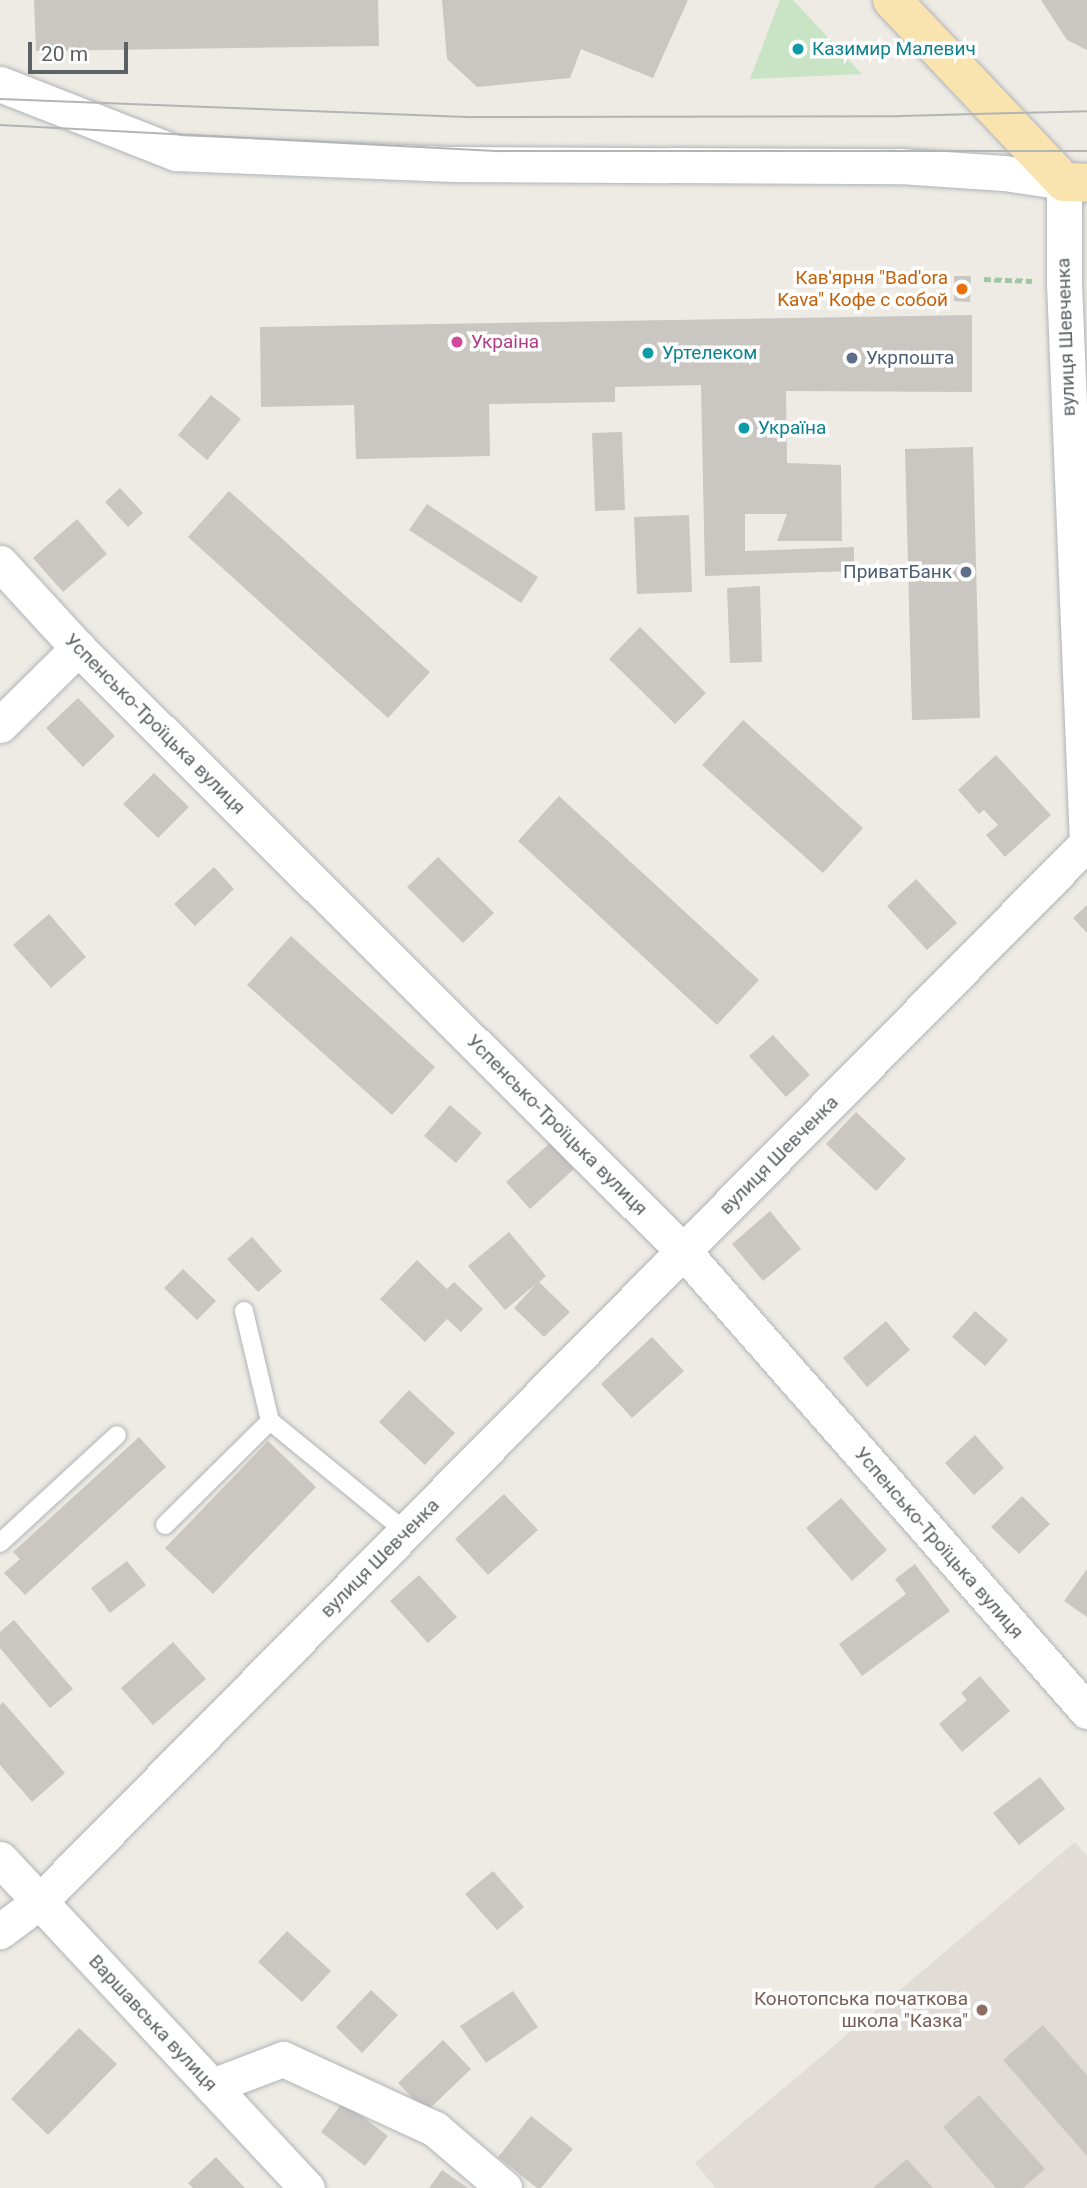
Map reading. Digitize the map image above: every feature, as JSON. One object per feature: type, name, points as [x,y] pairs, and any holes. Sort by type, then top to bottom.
[{"type":"main road","points":[[891,0],[1076,182]]},
{"type":"street","points":[[0,84],[176,153],[453,164],[900,166],[1004,173],[1076,182]]},
{"type":"street","name":"вулиця Шевченка","points":[[0,1931],[39,1902],[1087,843],[1064,283],[1076,182]]},
{"type":"street","name":"Успенсько-Троїцька вулиця","points":[[0,563],[78,648],[684,1252],[1087,1711]]},
{"type":"street","points":[[0,725],[78,648]]},
{"type":"street","name":"Варшавська вулиця","points":[[0,1858],[307,2188]]},
{"type":"street","points":[[212,2086],[283,2059],[435,2129],[504,2188]]},
{"type":"lane","points":[[244,1311],[270,1421],[406,1532]]},
{"type":"lane","points":[[165,1525],[270,1421]]},
{"type":"lane","points":[[0,1543],[117,1435]]},
{"type":"shaded area","name":"Конотопська початкова школа \"Казка\"","points":[[1075,1842],[1087,1856],[1087,2188],[716,2188],[695,2163]]},
{"type":"green space","points":[[780,0],[793,0],[862,74],[750,79]]},
{"type":"building","points":[[34,0],[378,0],[379,46],[36,51]]},
{"type":"building","points":[[442,0],[688,0],[653,78],[581,49],[570,78],[477,87],[447,59]]},
{"type":"building","points":[[1041,0],[1087,0],[1087,50],[1067,40]]},
{"type":"building","name":"Кав'ярня \"Bad'ora Kava\" Кофе с собой","points":[[954,276],[971,276],[970,302],[954,301]]},
{"type":"building","points":[[972,315],[972,392],[786,391],[787,463],[841,465],[842,541],[777,541],[787,514],[745,514],[745,551],[854,547],[854,571],[705,576],[701,385],[615,387],[615,402],[489,404],[490,456],[356,459],[354,405],[261,407],[260,327]]},
{"type":"building","points":[[211,395],[241,419],[207,460],[178,435]]},
{"type":"building","points":[[622,432],[625,510],[595,511],[592,433]]},
{"type":"building","points":[[973,447],[980,718],[912,720],[905,449]]},
{"type":"building","points":[[120,488],[143,513],[128,527],[105,502]]},
{"type":"building","points":[[229,491],[430,672],[388,718],[188,537]]},
{"type":"building","points":[[427,504],[538,577],[521,603],[409,530]]},
{"type":"building","points":[[689,515],[692,592],[637,594],[634,517]]},
{"type":"building","points":[[77,519],[107,554],[63,592],[33,558]]},
{"type":"building","points":[[760,586],[762,662],[730,663],[727,588]]},
{"type":"building","points":[[640,627],[706,693],[675,724],[609,659]]},
{"type":"building","points":[[78,698],[115,736],[83,767],[46,728]]},
{"type":"building","points":[[743,720],[863,828],[823,873],[702,765]]},
{"type":"building","points":[[996,755],[1051,815],[1005,857],[986,835],[998,825],[984,810],[979,814],[958,790]]},
{"type":"building","points":[[154,773],[189,807],[158,838],[123,804]]},
{"type":"building","points":[[559,796],[759,980],[717,1025],[518,841]]},
{"type":"building","points":[[438,857],[494,913],[463,943],[407,887]]},
{"type":"building","points":[[214,867],[234,889],[195,926],[174,904]]},
{"type":"building","points":[[916,879],[957,923],[927,950],[887,906]]},
{"type":"building","points":[[1087,905],[1087,933],[1073,918]]},
{"type":"building","points":[[49,914],[86,957],[51,988],[13,945]]},
{"type":"building","points":[[291,936],[435,1067],[392,1115],[247,985]]},
{"type":"building","points":[[773,1035],[810,1075],[786,1097],[749,1056]]},
{"type":"building","points":[[450,1105],[482,1133],[456,1163],[424,1136]]},
{"type":"building","points":[[856,1112],[906,1159],[876,1191],[826,1144]]},
{"type":"building","points":[[550,1143],[574,1169],[530,1209],[506,1182]]},
{"type":"building","points":[[770,1211],[801,1249],[763,1281],[732,1244]]},
{"type":"building","points":[[509,1232],[546,1276],[539,1282],[570,1312],[544,1337],[514,1308],[537,1283],[505,1310],[468,1266]]},
{"type":"building","points":[[252,1237],[282,1271],[258,1292],[227,1259]]},
{"type":"building","points":[[417,1260],[447,1289],[454,1282],[483,1309],[461,1332],[447,1319],[425,1342],[380,1299]]},
{"type":"building","points":[[183,1269],[216,1301],[197,1320],[164,1288]]},
{"type":"building","points":[[975,1311],[1008,1340],[985,1366],[952,1337]]},
{"type":"building","points":[[886,1321],[910,1350],[867,1387],[843,1358]]},
{"type":"building","points":[[652,1337],[684,1371],[632,1418],[601,1384]]},
{"type":"building","points":[[409,1390],[455,1433],[425,1465],[379,1422]]},
{"type":"building","points":[[975,1435],[1004,1468],[974,1495],[945,1463]]},
{"type":"building","points":[[139,1437],[166,1467],[25,1595],[4,1573],[20,1559],[13,1552]]},
{"type":"building","points":[[268,1441],[316,1487],[213,1594],[165,1548]]},
{"type":"building","points":[[504,1494],[538,1530],[488,1575],[455,1539]]},
{"type":"building","points":[[1022,1496],[1050,1524],[1019,1554],[991,1527]]},
{"type":"building","points":[[841,1498],[887,1550],[852,1581],[806,1528]]},
{"type":"building","points":[[127,1561],[146,1585],[110,1613],[91,1588]]},
{"type":"building","points":[[915,1564],[950,1611],[862,1676],[839,1644],[906,1594],[895,1579]]},
{"type":"building","points":[[1087,1569],[1087,1617],[1064,1601]]},
{"type":"building","points":[[419,1575],[457,1617],[428,1643],[390,1601]]},
{"type":"building","points":[[14,1620],[73,1689],[50,1708],[0,1648],[0,1632]]},
{"type":"building","points":[[173,1642],[206,1679],[153,1725],[121,1688]]},
{"type":"building","points":[[980,1676],[1010,1711],[962,1752],[939,1724],[967,1700],[961,1693]]},
{"type":"building","points":[[3,1702],[65,1773],[32,1802],[0,1765],[0,1705]]},
{"type":"building","points":[[1040,1777],[1065,1809],[1019,1845],[993,1813]]},
{"type":"building","points":[[493,1871],[524,1907],[497,1930],[465,1894]]},
{"type":"building","points":[[287,1931],[331,1971],[302,2002],[258,1962]]},
{"type":"building","points":[[371,1990],[398,2015],[362,2053],[336,2027]]},
{"type":"building","points":[[513,1991],[538,2027],[486,2063],[460,2026]]},
{"type":"building","points":[[1043,2025],[1087,2075],[1087,2156],[1003,2060]]},
{"type":"building","points":[[79,2028],[117,2064],[48,2135],[11,2099]]},
{"type":"building","points":[[443,2040],[471,2069],[426,2112],[398,2083]]},
{"type":"building","points":[[979,2095],[1045,2169],[1023,2188],[996,2188],[943,2127]]},
{"type":"building","points":[[343,2102],[388,2136],[365,2166],[321,2132]]},
{"type":"building","points":[[531,2116],[573,2149],[541,2188],[537,2188],[498,2157]]},
{"type":"building","points":[[216,2157],[245,2188],[193,2188],[188,2183]]},
{"type":"building","points":[[907,2159],[933,2188],[873,2188]]},
{"type":"building","points":[[442,2170],[468,2188],[429,2188]]},
{"type":"tram line","points":[[0,99],[473,117],[901,116],[1087,111]]},
{"type":"tram line","points":[[0,125],[499,151],[1087,151]]},
{"type":"place","name":"Казимир Малевич","points":[[798,49]]},
{"type":"place","name":"Кав'ярня \"Bad'ora Kava\" Кофе с собой","points":[[962,289]]},
{"type":"place","name":"Украіна","points":[[457,342]]},
{"type":"place","name":"Уртелеком","points":[[648,353]]},
{"type":"place","name":"Укрпошта","points":[[852,358]]},
{"type":"place","name":"Україна","points":[[744,428]]},
{"type":"place","name":"ПриватБанк","points":[[966,572]]},
{"type":"place","name":"Конотопська початкова школа \"Казка\"","points":[[982,2010]]}]
